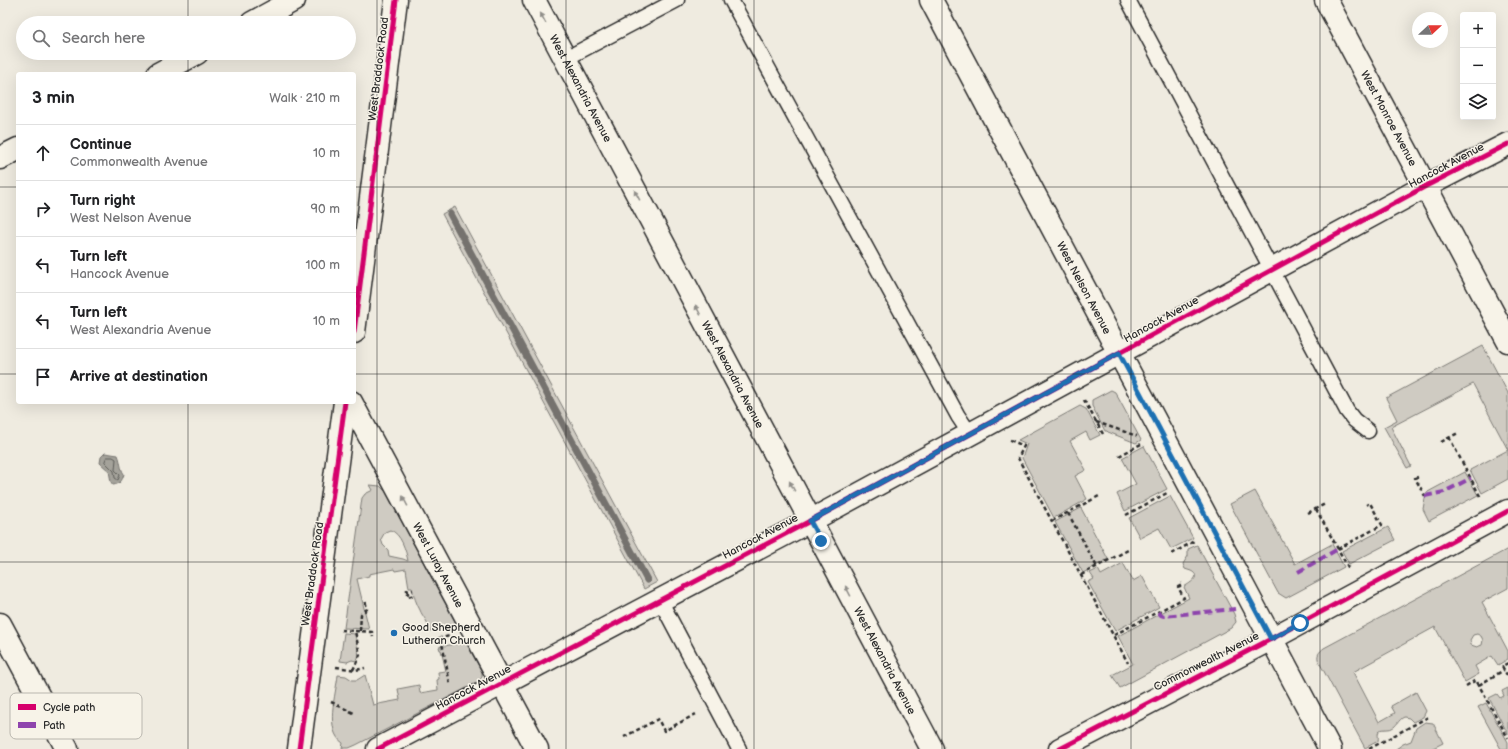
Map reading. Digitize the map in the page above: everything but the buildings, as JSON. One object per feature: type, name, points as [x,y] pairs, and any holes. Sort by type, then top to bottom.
[{"type":"street","points":[[265,16],[294,0]]},
{"type":"street","name":"West Braddock Road","points":[[356,316],[396,0]]},
{"type":"street","name":"West Alexandria Avenue","points":[[534,0],[932,749]]},
{"type":"street","name":"West Nelson Avenue","points":[[931,0],[1330,749]]},
{"type":"street","name":"West Monroe Avenue","points":[[1326,0],[1508,342]]},
{"type":"street","points":[[162,72],[184,60]]},
{"type":"street","name":"Hancock Avenue","points":[[378,749],[810,521],[1426,186],[1508,144]]},
{"type":"street","points":[[0,158],[16,150]]},
{"type":"street","name":"West Braddock Road","points":[[299,749],[345,404]]},
{"type":"street","name":"West Luray Avenue","points":[[352,404],[538,749]]},
{"type":"street","name":"Commonwealth Avenue","points":[[1060,749],[1271,639],[1508,511]]},
{"type":"street","points":[[0,624],[37,693]]},
{"type":"street","points":[[62,739],[67,749]]},
{"type":"lane","points":[[565,60],[677,0]]},
{"type":"lane","points":[[731,0],[958,416],[970,434]]},
{"type":"lane","points":[[1128,0],[1347,411],[1354,420],[1368,431]]},
{"type":"lane","points":[[660,600],[739,749]]},
{"type":"path","points":[[1084,400],[1103,434]]},
{"type":"path","points":[[1096,422],[1138,436]]},
{"type":"path","points":[[1441,442],[1458,433]]},
{"type":"path","points":[[1450,437],[1481,498]]},
{"type":"path","points":[[1010,440],[1024,446],[1018,458],[1128,663]]},
{"type":"path","points":[[1119,456],[1140,445]]},
{"type":"path","points":[[1418,477],[1415,478],[1425,496]]},
{"type":"path","points":[[1126,515],[1166,493]]},
{"type":"path","points":[[1052,521],[1099,496],[1100,498]]},
{"type":"path","points":[[1338,549],[1382,525],[1370,503],[1366,505]]},
{"type":"path","points":[[1308,513],[1325,504]]},
{"type":"path","points":[[1316,508],[1349,569]]},
{"type":"path","points":[[1068,513],[1097,567]]},
{"type":"path","points":[[1172,554],[1193,542]]},
{"type":"path","points":[[1081,575],[1128,549]]},
{"type":"path","points":[[1114,635],[1184,598],[1178,587],[1182,585],[1181,582]]},
{"type":"path","points":[[407,589],[407,591],[413,590]]},
{"type":"path","points":[[406,594],[408,593],[408,596],[414,595]]},
{"type":"path","points":[[360,631],[361,614],[367,609],[365,599]]},
{"type":"path","points":[[341,630],[372,632],[373,637]]},
{"type":"path","points":[[353,670],[360,656],[355,631]]},
{"type":"path","points":[[431,640],[455,635]]},
{"type":"path","points":[[441,638],[450,687]]},
{"type":"path","points":[[1508,663],[1502,666],[1508,677]]},
{"type":"path","points":[[336,667],[353,670],[365,668]]},
{"type":"path","points":[[1478,684],[1504,670]]},
{"type":"path","points":[[1466,686],[1476,680],[1508,738]]},
{"type":"path","points":[[331,702],[356,714]]},
{"type":"path","points":[[624,737],[658,719],[664,731],[703,711]]},
{"type":"path","points":[[1370,749],[1430,716]]},
{"type":"shaded area","points":[[455,207],[657,582],[644,589],[442,214]]},
{"type":"shaded area","points":[[1483,346],[1508,393],[1508,450],[1473,384],[1391,427],[1411,466],[1407,468],[1384,427],[1397,420],[1386,398]]},
{"type":"shaded area","points":[[1111,390],[1115,392],[1141,440],[1136,443],[1105,431],[1092,406],[1092,400]]},
{"type":"shaded area","points":[[1080,406],[1086,409],[1100,435],[1090,440],[1086,432],[1070,441],[1086,470],[1075,476],[1087,499],[1054,518],[1022,458],[1027,444],[1018,440]]},
{"type":"shaded area","points":[[1144,446],[1167,489],[1125,511],[1117,494],[1136,484],[1122,458]]},
{"type":"shaded area","points":[[1508,450],[1508,479],[1482,493],[1470,470]]},
{"type":"shaded area","points":[[1465,472],[1478,495],[1429,521],[1423,509],[1426,493]]},
{"type":"shaded area","points":[[370,485],[380,486],[386,492],[457,625],[429,631],[426,620],[417,605],[412,588],[409,588],[406,569],[395,571],[394,569],[369,574],[369,576],[357,579],[369,629],[344,628],[362,498],[365,494],[373,490]],"holes":[[[390,530],[400,538],[408,561],[389,556],[388,550],[383,545],[381,539],[385,532]]]},
{"type":"shaded area","points":[[1255,491],[1295,564],[1332,544],[1344,567],[1286,598],[1278,593],[1230,504]]},
{"type":"shaded area","points":[[1170,496],[1193,538],[1171,549],[1159,528],[1140,538],[1129,518]]},
{"type":"shaded area","points":[[1081,508],[1108,559],[1083,573],[1055,522]]},
{"type":"shaded area","points":[[1388,527],[1395,540],[1349,564],[1342,551]]},
{"type":"shaded area","points":[[1197,545],[1234,614],[1236,622],[1231,628],[1120,688],[1112,675],[1133,664],[1118,636],[1189,598],[1184,587],[1194,580],[1196,576],[1191,571],[1185,569],[1183,564],[1188,556],[1188,549]]},
{"type":"shaded area","points":[[1508,549],[1508,588],[1482,602],[1508,651],[1508,659],[1498,665],[1492,656],[1475,666],[1479,674],[1465,682],[1435,627],[1353,672],[1379,722],[1395,713],[1391,706],[1416,692],[1426,711],[1423,717],[1413,722],[1409,718],[1404,717],[1391,729],[1380,730],[1378,732],[1378,741],[1365,748],[1319,662],[1318,654],[1324,648]],"holes":[[[1477,634],[1481,636],[1483,640],[1482,645],[1477,647],[1471,645],[1470,640],[1473,635]]]},
{"type":"shaded area","points":[[1123,563],[1133,581],[1142,576],[1159,607],[1115,631],[1088,582],[1094,579],[1090,573],[1098,569],[1101,575]]},
{"type":"shaded area","points":[[344,633],[355,634],[359,656],[356,661],[340,661]]},
{"type":"shaded area","points":[[466,642],[482,672],[482,677],[478,682],[356,745],[349,748],[342,748],[343,743],[337,737],[334,730],[333,721],[338,675],[346,676],[352,680],[357,680],[365,675],[373,705],[400,700],[398,689],[419,685],[420,693],[438,690],[438,672],[446,671],[439,647]]},
{"type":"shaded area","points":[[1508,688],[1508,734],[1489,698],[1497,694],[1500,698],[1504,696],[1502,691]]},
{"type":"shaded area","points":[[1486,703],[1508,742],[1508,749],[1501,749],[1478,707]]},
{"type":"shaded area","points":[[1425,722],[1433,723],[1443,743],[1431,749],[1396,749],[1411,741],[1416,728]]},
{"type":"water","points":[[105,453],[118,455],[124,474],[117,484],[113,485],[109,471],[100,463],[101,457]]},
{"type":"waterway","points":[[450,214],[647,580]]},
{"type":"marked path","points":[[1425,496],[1444,492],[1471,478]]},
{"type":"marked path","points":[[1298,572],[1338,549]]},
{"type":"marked path","points":[[1158,612],[1164,616],[1235,609]]},
{"type":"cycle path","points":[[356,316],[396,0]]},
{"type":"cycle path","points":[[378,749],[810,521],[1426,186],[1508,144]]},
{"type":"cycle path","points":[[299,749],[345,404]]},
{"type":"cycle path","points":[[1060,749],[1271,639],[1508,511]]},
{"type":"place","name":"Good Shepherd Lutheran Church","points":[[394,633]]},
{"type":"route","points":[[821,541],[810,521],[1119,353],[1271,639],[1300,623]]}]
